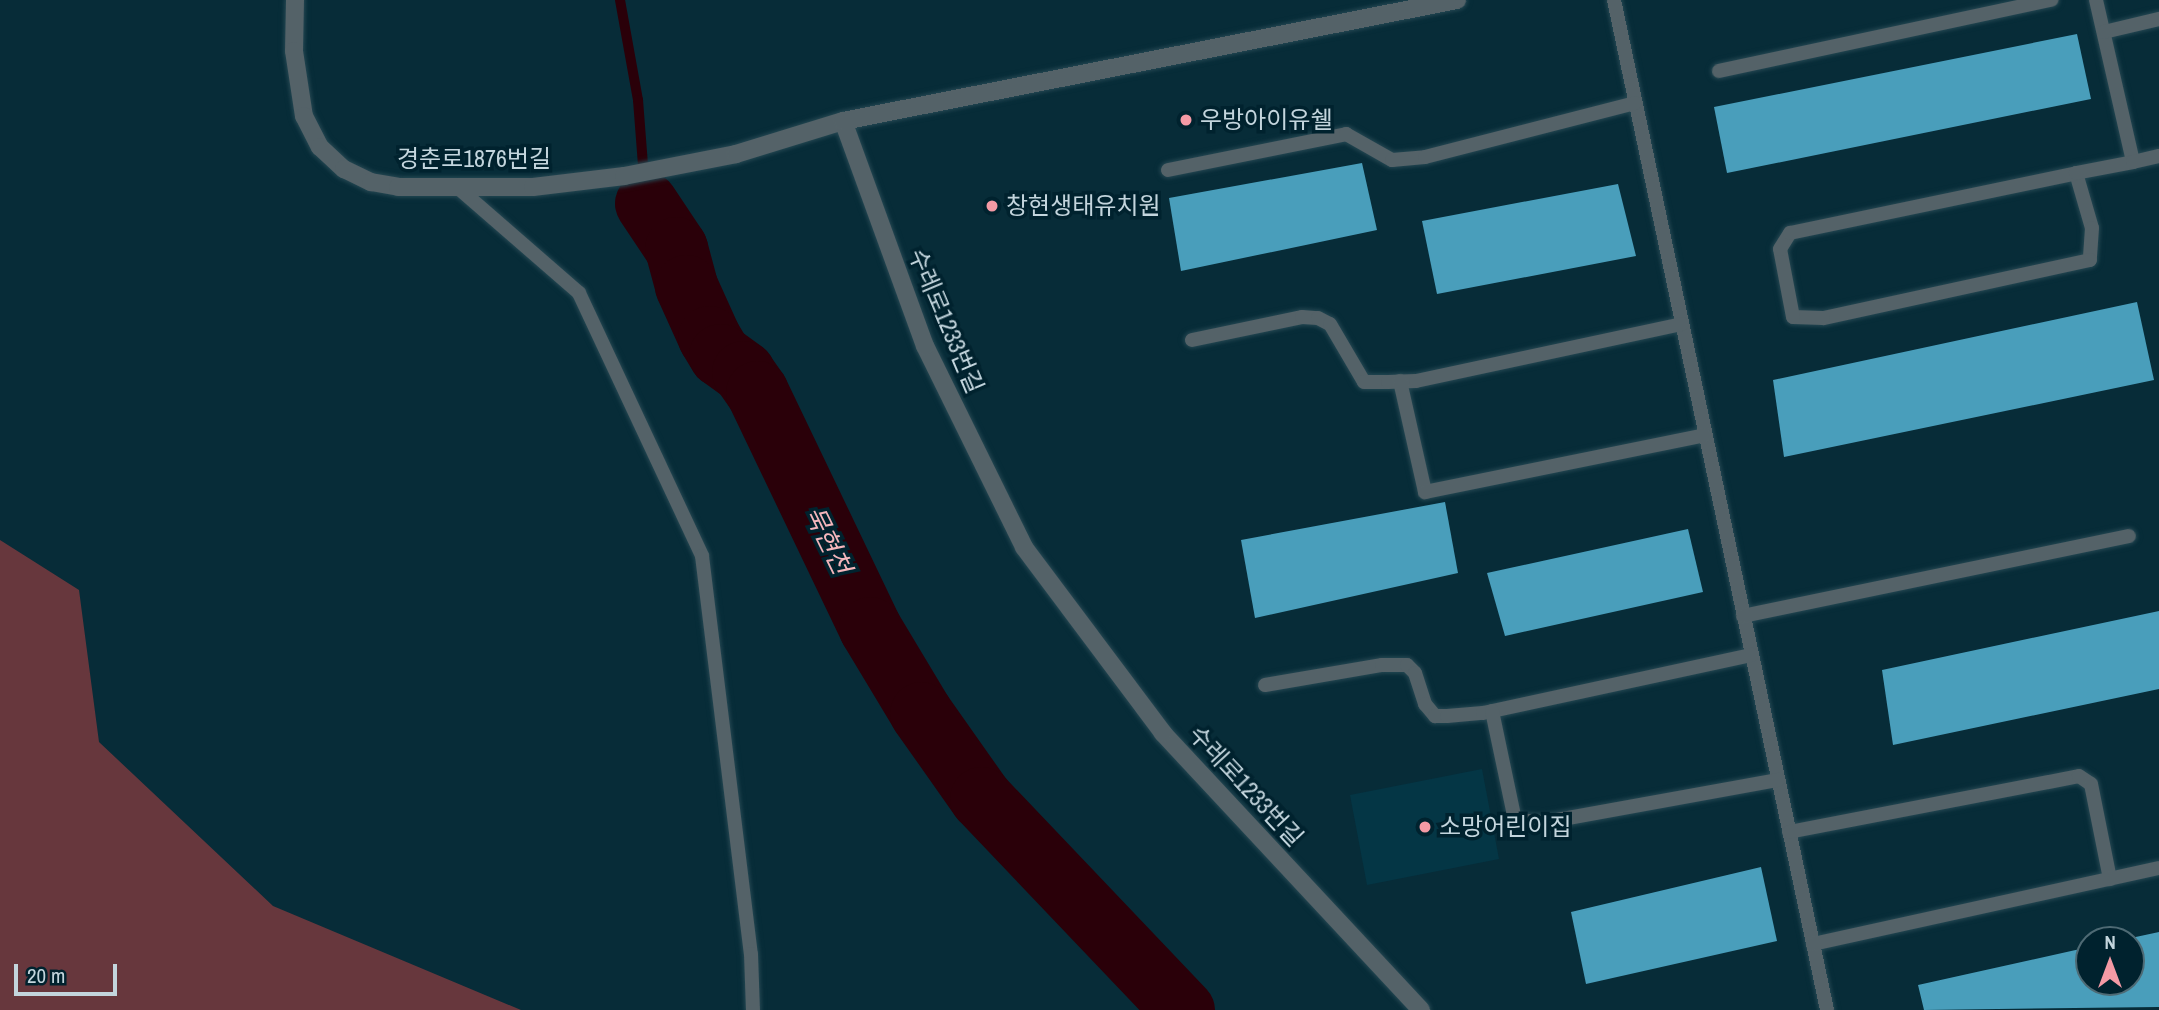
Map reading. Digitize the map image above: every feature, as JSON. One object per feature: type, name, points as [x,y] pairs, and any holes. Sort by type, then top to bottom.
[{"type":"street","name":"경춘로1876번길","points":[[295,0],[297,83],[304,116],[320,147],[344,169],[370,182],[533,187],[624,176],[736,154],[843,121]]},
{"type":"street","points":[[843,121],[1457,0]]},
{"type":"street","name":"수레로1233번길","points":[[843,121],[925,346],[1024,547],[1163,733],[1422,1010]]},
{"type":"lane","points":[[1614,0],[1827,1010]]},
{"type":"lane","points":[[1719,71],[2051,0]]},
{"type":"lane","points":[[2096,0],[2133,162]]},
{"type":"lane","points":[[2104,32],[2159,19]]},
{"type":"lane","points":[[1168,170],[1346,134],[1392,160],[1425,157],[1635,103]]},
{"type":"lane","points":[[2076,173],[2092,228],[2091,260],[1823,318],[1793,317],[1780,249],[1790,233],[2076,173],[2133,162],[2159,156]]},
{"type":"lane","points":[[456,186],[579,293],[702,556],[751,954],[753,1010]]},
{"type":"lane","points":[[1192,340],[1302,317],[1318,318],[1330,324],[1364,382],[1400,381],[1682,324]]},
{"type":"lane","points":[[1400,381],[1425,492],[1704,435]]},
{"type":"lane","points":[[1743,616],[2129,536]]},
{"type":"lane","points":[[1265,685],[1382,665],[1407,665],[1435,716],[1492,711],[1752,655]]},
{"type":"lane","points":[[1492,711],[1515,820],[1546,822],[1778,780]]},
{"type":"lane","points":[[1789,832],[2080,776],[2091,784],[2110,879]]},
{"type":"lane","points":[[1813,944],[2159,868]]},
{"type":"shaded area","points":[[0,540],[79,590],[99,742],[273,906],[521,1010],[0,1010]]},
{"type":"shaded area","name":"소망어린이집","points":[[1482,769],[1499,859],[1367,885],[1350,795]]},
{"type":"shaded area","points":[[1013,835],[1134,950],[1199,1010],[1156,1010]]},
{"type":"building","points":[[2077,34],[2091,99],[1727,173],[1714,107]]},
{"type":"building","points":[[1362,163],[1377,230],[1181,271],[1169,198]]},
{"type":"building","points":[[1618,184],[1636,256],[1437,294],[1422,221]]},
{"type":"building","points":[[2137,302],[2154,380],[1784,457],[1773,380]]},
{"type":"building","points":[[1445,502],[1458,573],[1255,618],[1241,540]]},
{"type":"building","points":[[1688,529],[1703,592],[1505,636],[1487,573]]},
{"type":"building","points":[[2159,611],[2159,689],[1893,745],[1882,670]]},
{"type":"building","points":[[1761,867],[1777,941],[1586,984],[1571,912]]},
{"type":"building","points":[[2159,932],[2159,1007],[1924,1010],[1918,985],[2075,950],[2075,996],[2145,996],[2145,935]]},
{"type":"waterway","name":"묵현천","points":[[620,0],[638,100],[646,203]]},
{"type":"waterway","name":"묵현천","points":[[646,203],[676,248],[686,286],[709,337],[720,355],[743,372],[757,392],[870,628],[921,713],[981,798],[1183,1010]]},
{"type":"place","name":"우방아이유쉘","points":[[1186,120]]},
{"type":"place","name":"창현생태유치원","points":[[992,206]]},
{"type":"place","name":"소망어린이집","points":[[1425,827]]}]
